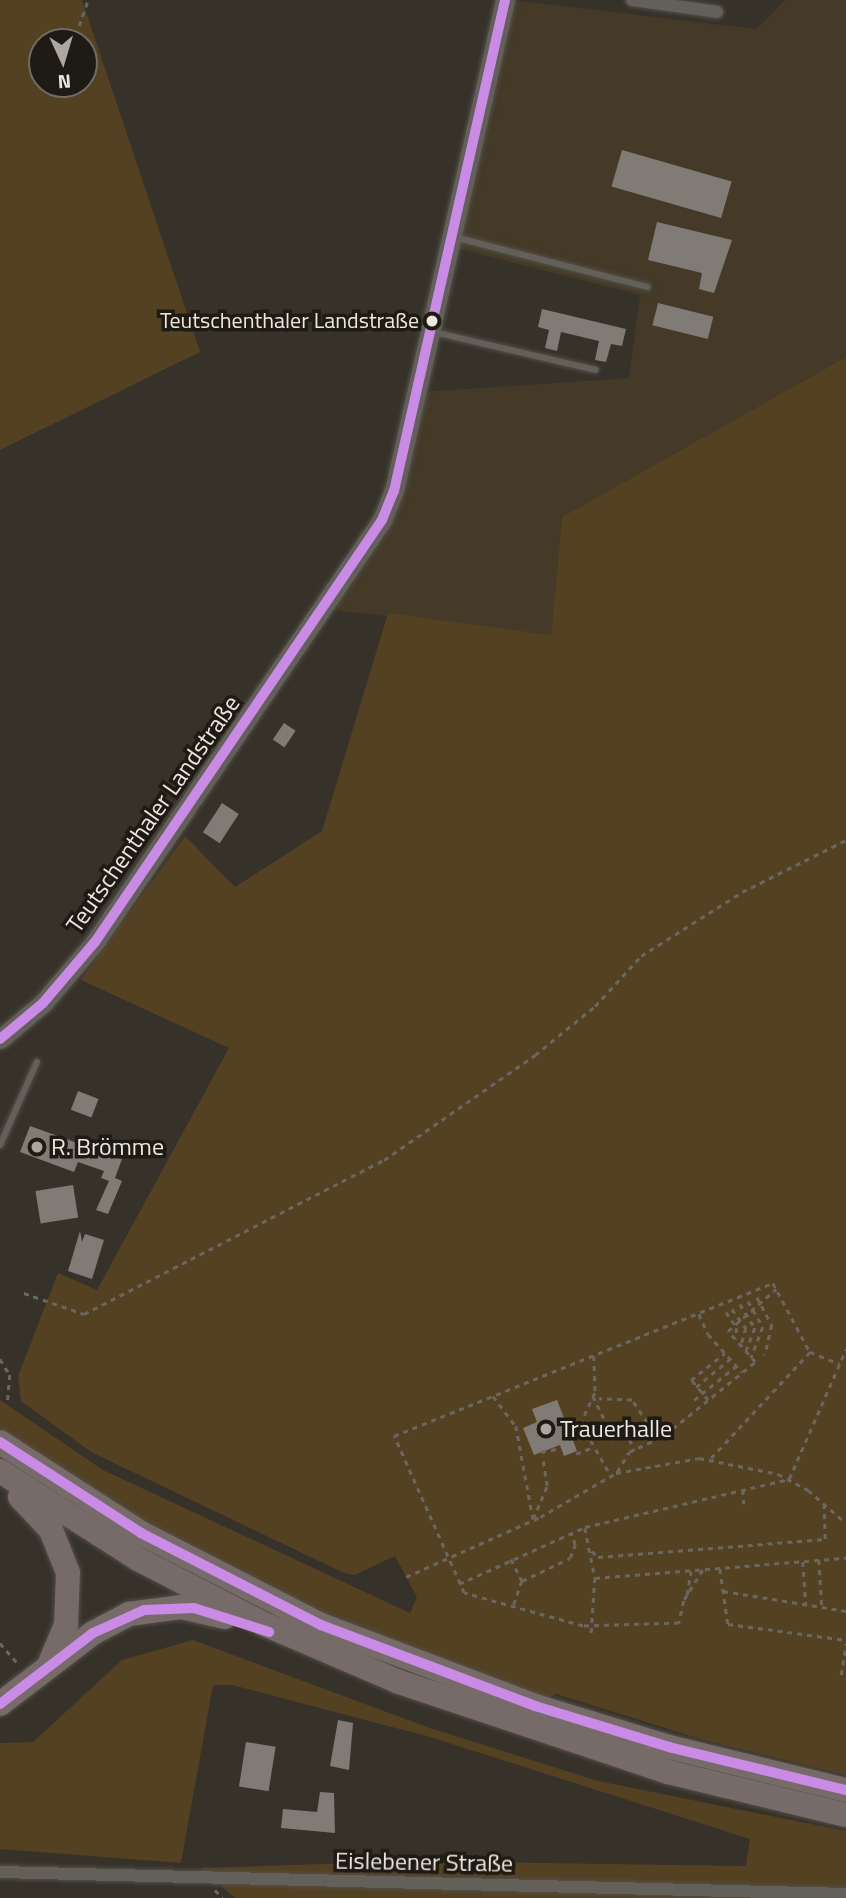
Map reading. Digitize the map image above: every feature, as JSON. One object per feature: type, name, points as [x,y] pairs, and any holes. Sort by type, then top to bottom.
[{"type":"highway","points":[[0,1442],[141,1533],[321,1625],[535,1706],[669,1747],[846,1790]]},
{"type":"highway","points":[[0,1471],[138,1559],[321,1650]]},
{"type":"highway","points":[[0,1478],[51,1530],[68,1573],[66,1625],[38,1678]]},
{"type":"highway","points":[[0,1704],[38,1678],[103,1626],[158,1607],[205,1610],[321,1650],[553,1737],[668,1772],[846,1815]]},
{"type":"street","name":"Teutschenthaler Landstraße","points":[[0,1039],[43,1003],[95,942],[382,520],[394,491],[505,0]]},
{"type":"street","points":[[632,0],[717,12]]},
{"type":"street","name":"Eislebener Straße","points":[[0,1872],[846,1894]]},
{"type":"lane","points":[[450,236],[648,287]]},
{"type":"lane","points":[[429,331],[596,370]]},
{"type":"lane","points":[[0,1145],[37,1062]]},
{"type":"path","points":[[79,26],[88,0]]},
{"type":"path","points":[[24,1293],[84,1314],[384,1160],[535,1055],[595,1006],[641,956],[742,892],[846,840]]},
{"type":"path","points":[[691,1571],[679,1623],[595,1627],[464,1593],[445,1556],[394,1436],[773,1283],[810,1352],[840,1362],[846,1359]]},
{"type":"path","points":[[406,1577],[445,1556],[533,1519],[616,1473],[634,1450],[665,1435],[755,1362],[728,1331],[776,1289]]},
{"type":"path","points":[[757,1297],[762,1302],[772,1330],[765,1355]]},
{"type":"path","points":[[748,1301],[754,1308],[764,1334],[751,1358]]},
{"type":"path","points":[[740,1304],[748,1313],[755,1333],[746,1352]]},
{"type":"path","points":[[732,1309],[742,1319],[746,1332],[740,1345]]},
{"type":"path","points":[[726,1312],[736,1324],[735,1339]]},
{"type":"path","points":[[699,1314],[742,1373]]},
{"type":"path","points":[[789,1479],[846,1349]]},
{"type":"path","points":[[711,1458],[810,1352]]},
{"type":"path","points":[[708,1401],[691,1380],[725,1353]]},
{"type":"path","points":[[594,1356],[593,1396],[581,1423],[611,1476]]},
{"type":"path","points":[[0,1359],[10,1375],[8,1400]]},
{"type":"path","points":[[696,1387],[731,1359]]},
{"type":"path","points":[[694,1400],[736,1366]]},
{"type":"path","points":[[493,1396],[516,1426],[533,1519]]},
{"type":"path","points":[[593,1396],[599,1399],[626,1397],[642,1409],[648,1423],[612,1435],[599,1399]]},
{"type":"path","points":[[626,1430],[634,1450]]},
{"type":"path","points":[[576,1454],[593,1447]]},
{"type":"path","points":[[533,1519],[547,1486],[541,1454],[561,1448]]},
{"type":"path","points":[[616,1473],[711,1458],[789,1479],[846,1522]]},
{"type":"path","points":[[459,1584],[585,1527],[789,1479]]},
{"type":"path","points":[[743,1489],[744,1504]]},
{"type":"path","points":[[592,1551],[598,1557],[825,1539],[824,1503]]},
{"type":"path","points":[[585,1527],[592,1551],[595,1578],[595,1627],[591,1639]]},
{"type":"path","points":[[513,1606],[522,1581],[570,1558],[571,1533]]},
{"type":"path","points":[[595,1578],[846,1558]]},
{"type":"path","points":[[511,1559],[522,1581]]},
{"type":"path","points":[[819,1560],[822,1608]]},
{"type":"path","points":[[803,1562],[806,1606]]},
{"type":"path","points":[[720,1569],[728,1624],[846,1641],[841,1675]]},
{"type":"path","points":[[687,1596],[703,1570]]},
{"type":"path","points":[[723,1591],[846,1611]]},
{"type":"path","points":[[0,1643],[38,1678]]},
{"type":"shaded area","points":[[0,0],[82,0],[91,28],[28,28],[28,98],[98,98],[98,48],[200,352],[0,450]]},
{"type":"shaded area","points":[[511,0],[757,29],[785,0],[846,0],[846,357],[562,517],[551,635],[332,610],[381,534],[423,392],[629,378],[640,295],[455,248]]},
{"type":"shaded area","points":[[846,357],[846,1775],[704,1740],[556,1694],[544,1701],[351,1627],[101,1498],[0,1431],[0,1400],[103,1470],[410,1613],[417,1597],[395,1556],[355,1575],[344,1573],[91,1452],[21,1401],[18,1376],[58,1273],[97,1290],[229,1048],[81,980],[185,836],[235,887],[322,831],[388,613],[551,635],[562,517]]},
{"type":"shaded area","points":[[193,1640],[430,1728],[598,1781],[846,1831],[846,1898],[235,1898],[201,1868],[414,1861],[746,1866],[750,1839],[430,1737],[232,1685],[213,1685],[181,1863],[0,1849],[0,1743],[33,1742],[122,1660]]},
{"type":"building","points":[[622,150],[732,181],[721,218],[612,187]]},
{"type":"building","points":[[657,222],[732,240],[714,293],[699,289],[702,273],[648,260]]},
{"type":"building","points":[[658,303],[713,317],[708,339],[652,325]]},
{"type":"building","points":[[542,309],[626,329],[622,346],[611,344],[606,362],[595,360],[599,341],[561,332],[557,351],[545,348],[549,330],[538,327]]},
{"type":"building","points":[[284,723],[296,731],[284,747],[273,740]]},
{"type":"building","points":[[222,803],[239,814],[220,843],[203,832]]},
{"type":"building","points":[[78,1091],[99,1099],[91,1118],[71,1110]]},
{"type":"building","points":[[30,1126],[122,1159],[115,1178],[122,1181],[108,1214],[96,1210],[109,1181],[101,1178],[104,1171],[78,1162],[74,1172],[20,1152]]},
{"type":"building","points":[[73,1185],[78,1218],[41,1224],[35,1191]]},
{"type":"building","points":[[80,1231],[82,1242],[85,1234],[104,1240],[92,1279],[68,1271]]},
{"type":"building","name":"Trauerhalle","points":[[557,1400],[577,1451],[564,1456],[560,1445],[534,1455],[523,1428],[537,1422],[532,1409]]},
{"type":"building","points":[[338,1720],[353,1723],[349,1770],[330,1766]]},
{"type":"building","points":[[246,1742],[276,1747],[269,1791],[239,1786]]},
{"type":"building","points":[[320,1792],[334,1793],[335,1833],[281,1828],[283,1809],[317,1812]]},
{"type":"transit line","points":[[0,1039],[43,1003],[95,942],[382,520],[394,491],[505,0]]},
{"type":"transit line","points":[[0,1442],[141,1533],[321,1625],[535,1706],[669,1747],[846,1790]]},
{"type":"transit line","points":[[0,1704],[93,1633],[144,1610],[194,1608],[269,1632]]},
{"type":"place","name":"Teutschenthaler Landstraße","points":[[432,321]]},
{"type":"place","name":"R. Brömme","points":[[37,1147]]},
{"type":"place","name":"Trauerhalle","points":[[546,1429]]}]
